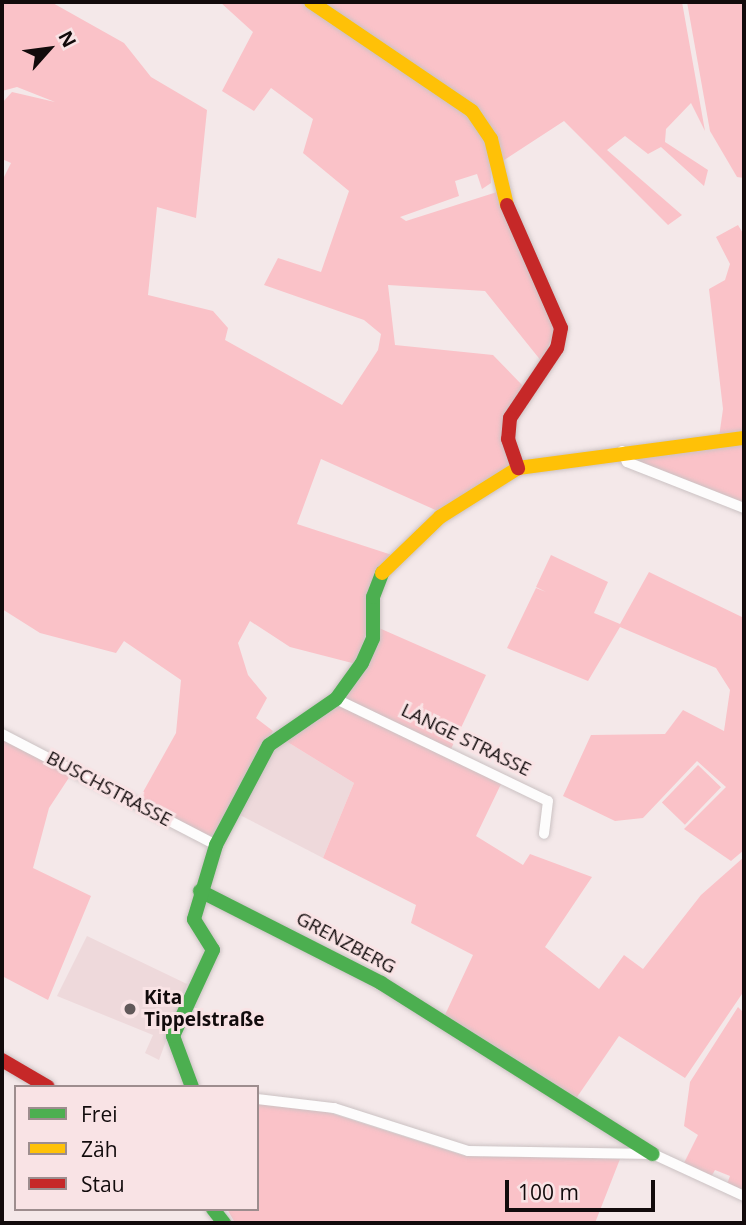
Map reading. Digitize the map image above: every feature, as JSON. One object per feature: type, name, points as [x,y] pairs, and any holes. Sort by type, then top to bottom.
[{"type":"street","points":[[311,2],[472,111],[491,139],[498,185],[561,328],[557,348],[510,418],[508,439],[518,468]]},
{"type":"street","points":[[192,1085],[191,1071],[173,1036],[213,950],[193,915],[216,845],[268,745],[336,699],[370,647],[381,574],[440,517],[518,468],[622,452],[744,438]]},
{"type":"street","points":[[622,452],[627,462],[744,508]]},
{"type":"street","name":"LANGE STRASSE","points":[[336,699],[548,802],[544,834]]},
{"type":"street","name":"BUSCHSTRASSE","points":[[2,734],[216,845]]},
{"type":"street","name":"GRENZBERG","points":[[200,891],[381,983],[653,1154],[744,1196]]},
{"type":"street","points":[[2,1060],[45,1085]]},
{"type":"street","name":"GRENZBERG","points":[[259,1099],[334,1108],[467,1151],[653,1154]]},
{"type":"shaded area","points":[[2,2],[51,2],[124,43],[151,77],[207,110],[196,218],[157,207],[148,295],[213,311],[228,328],[225,340],[342,405],[378,350],[381,334],[364,320],[264,285],[278,258],[321,272],[349,191],[303,153],[313,119],[271,88],[254,111],[222,91],[253,32],[220,2],[309,2],[463,107],[490,140],[491,183],[482,189],[477,174],[455,181],[459,196],[400,217],[406,221],[497,192],[555,330],[542,362],[485,291],[388,285],[395,345],[493,355],[523,386],[508,468],[440,512],[321,459],[297,524],[392,555],[356,664],[290,647],[250,621],[238,643],[248,675],[267,698],[256,718],[273,731],[211,840],[138,801],[176,733],[181,680],[124,641],[116,653],[40,633],[2,609],[2,181],[11,163],[2,159],[2,103],[12,92],[55,102],[17,87],[2,91]]},
{"type":"shaded area","points":[[316,2],[682,2],[705,131],[691,103],[666,129],[665,142],[708,170],[704,186],[661,147],[648,154],[625,136],[607,150],[682,215],[668,225],[564,121],[498,164],[474,110]]},
{"type":"shaded area","points":[[687,2],[744,2],[744,178],[737,177],[710,131]]},
{"type":"shaded area","points":[[738,225],[744,235],[744,434],[719,437],[723,409],[709,289],[725,280],[730,264],[716,237]]},
{"type":"shaded area","points":[[744,444],[744,505],[637,462],[642,456]]},
{"type":"shaded area","points":[[551,555],[608,582],[594,613],[620,624],[649,572],[744,618],[744,850],[731,861],[684,829],[726,787],[697,761],[643,818],[615,821],[563,796],[591,735],[665,734],[683,710],[724,731],[730,690],[716,668],[620,627],[588,681],[507,648],[536,588],[546,592],[536,587]]},
{"type":"shaded area","points":[[379,628],[486,675],[450,751],[345,699],[365,669]]},
{"type":"shaded area","points":[[339,704],[502,782],[476,836],[523,865],[530,854],[592,877],[545,947],[599,989],[624,955],[643,969],[701,895],[744,857],[744,991],[685,1078],[619,1036],[575,1100],[444,1017],[473,955],[411,923],[416,905],[323,858],[354,783],[281,738]]},
{"type":"shaded area","points":[[2,738],[72,773],[49,808],[33,868],[91,896],[48,1000],[2,976]]},
{"type":"shaded area","points":[[281,738],[354,783],[323,858],[236,813]]},
{"type":"shaded area","points":[[698,765],[721,787],[685,825],[662,802]]},
{"type":"shaded area","name":"Kita Tippelstraße","points":[[87,936],[187,984],[159,1060],[145,1053],[153,1035],[57,996]]},
{"type":"shaded area","points":[[738,1007],[744,1013],[744,1193],[727,1184],[730,1176],[715,1170],[711,1177],[683,1165],[698,1135],[684,1126],[690,1082]]},
{"type":"shaded area","points":[[259,1103],[321,1110],[465,1156],[620,1159],[595,1223],[235,1223],[228,1211],[259,1211]]},
{"type":"traffic: fast","points":[[191,1085],[173,1036],[213,950],[194,919],[216,845],[269,745],[336,699],[362,663],[373,638],[373,597],[382,573]]},
{"type":"traffic: fast","points":[[200,891],[381,983],[653,1154]]},
{"type":"traffic: fast","points":[[215,1211],[224,1223]]},
{"type":"traffic: slow","points":[[311,2],[472,111],[491,139],[507,205]]},
{"type":"traffic: slow","points":[[382,573],[440,517],[518,468],[744,438]]},
{"type":"traffic: jam","points":[[507,205],[561,328],[557,348],[510,418],[508,439],[518,468]]},
{"type":"traffic: jam","points":[[2,1060],[45,1085]]},
{"type":"place","name":"Kita Tippelstraße","points":[[130,1009]]}]
